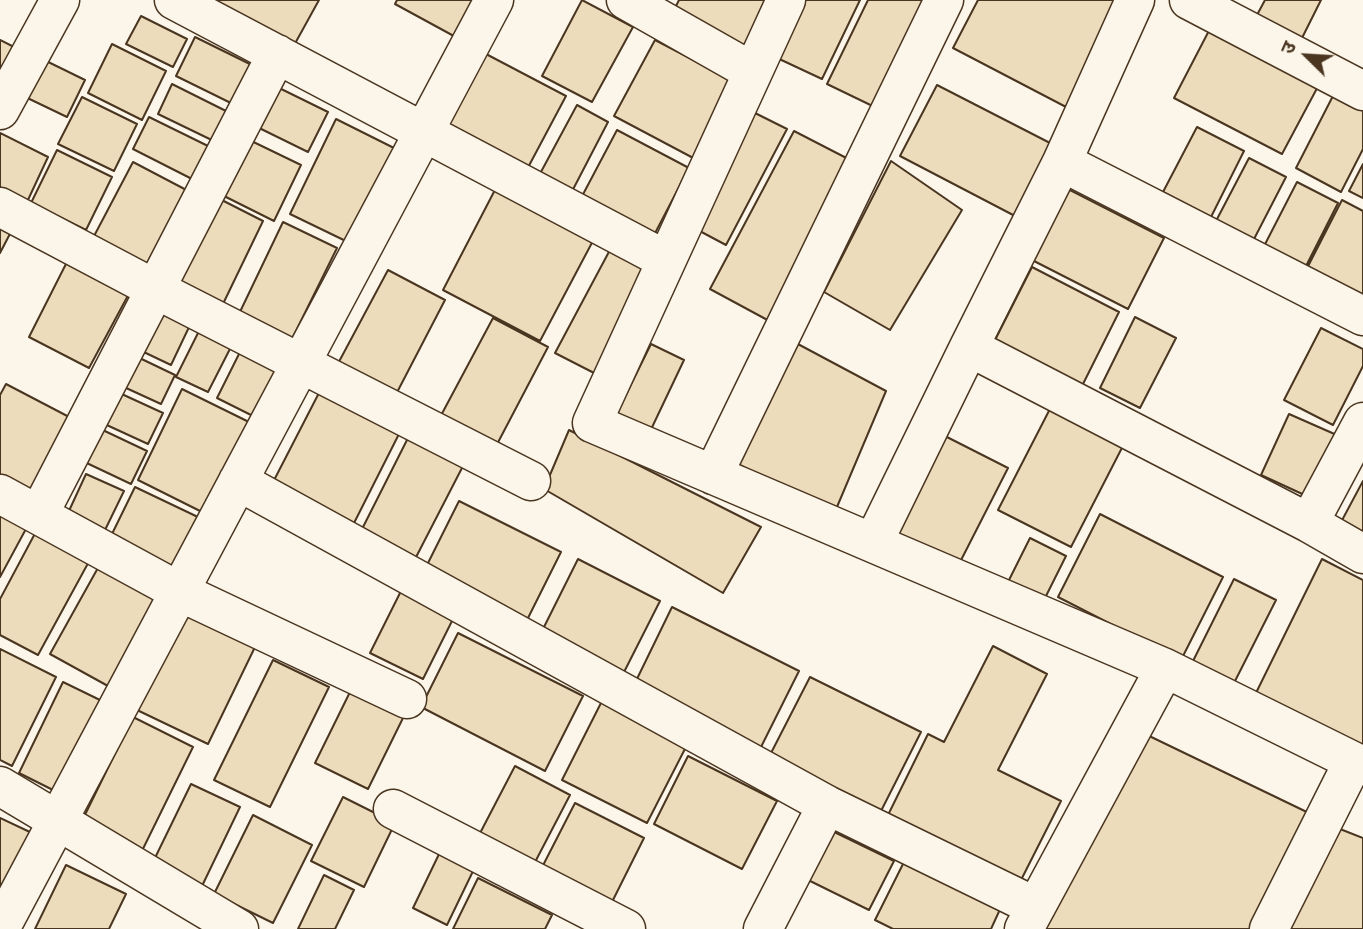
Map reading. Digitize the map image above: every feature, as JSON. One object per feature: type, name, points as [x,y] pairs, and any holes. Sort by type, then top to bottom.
[{"type":"street","points":[[0,110],[60,0]]},
{"type":"street","points":[[174,0],[666,261]]},
{"type":"street","points":[[1,929],[494,0]]},
{"type":"street","points":[[626,0],[753,72]]},
{"type":"street","points":[[786,0],[592,423],[1165,668],[1358,764],[1269,929]]},
{"type":"street","points":[[713,475],[944,0]]},
{"type":"street","points":[[873,543],[1062,162],[1135,0]]},
{"type":"street","points":[[1189,0],[1363,91]]},
{"type":"street","points":[[38,514],[277,54]]},
{"type":"street","points":[[1062,162],[1363,316]]},
{"type":"street","points":[[0,207],[531,481]]},
{"type":"street","points":[[969,347],[1309,523],[1363,554]]},
{"type":"street","points":[[1309,523],[1363,422]]},
{"type":"street","points":[[239,481],[1030,918],[1165,668]]},
{"type":"street","points":[[0,494],[180,592],[407,699]]},
{"type":"street","points":[[0,786],[239,929]]},
{"type":"street","points":[[762,929],[827,805]]},
{"type":"street","points":[[393,810],[626,929]]},
{"type":"building","points":[[199,0],[319,0],[292,49]]},
{"type":"building","points":[[397,0],[485,0],[463,41],[395,4]]},
{"type":"building","points":[[582,0],[633,27],[592,102],[542,76]]},
{"type":"building","points":[[679,0],[779,0],[750,55],[672,14]]},
{"type":"building","points":[[803,0],[860,0],[822,79],[775,57]]},
{"type":"building","points":[[868,0],[938,0],[885,112],[827,84]]},
{"type":"building","points":[[978,0],[1124,0],[1068,108],[953,48]]},
{"type":"building","points":[[1265,0],[1321,0],[1302,38],[1257,15]]},
{"type":"building","points":[[141,16],[187,39],[173,67],[126,44]]},
{"type":"building","points":[[1214,21],[1323,77],[1282,154],[1174,98]]},
{"type":"building","points":[[195,37],[260,69],[241,108],[176,76]]},
{"type":"building","points":[[0,40],[18,49],[0,84]]},
{"type":"building","points":[[655,40],[738,83],[697,160],[614,116]]},
{"type":"building","points":[[112,44],[166,71],[142,120],[88,93]]},
{"type":"building","points":[[486,54],[566,96],[524,175],[444,132]]},
{"type":"building","points":[[36,56],[85,80],[67,117],[17,93]]},
{"type":"building","points":[[269,83],[328,112],[308,152],[249,123]]},
{"type":"building","points":[[172,84],[236,116],[222,145],[158,114]]},
{"type":"building","points":[[937,85],[1052,144],[1015,216],[900,156]]},
{"type":"building","points":[[1335,92],[1363,106],[1363,149],[1341,192],[1296,168]]},
{"type":"building","points":[[82,97],[137,124],[114,171],[58,144]]},
{"type":"building","points":[[577,105],[608,122],[567,201],[535,183]]},
{"type":"building","points":[[755,113],[787,129],[726,245],[694,228]]},
{"type":"building","points":[[149,117],[208,146],[192,179],[133,149]]},
{"type":"building","points":[[336,119],[400,151],[354,245],[290,214]]},
{"type":"building","points":[[1197,127],[1244,151],[1211,217],[1163,192]]},
{"type":"building","points":[[617,130],[689,168],[652,239],[580,200]]},
{"type":"building","points":[[794,131],[858,164],[773,323],[710,289]]},
{"type":"building","points":[[0,133],[48,157],[27,202],[0,189]]},
{"type":"building","points":[[239,135],[301,165],[274,221],[212,190]]},
{"type":"building","points":[[57,150],[112,177],[86,230],[31,203]]},
{"type":"building","points":[[1249,158],[1286,177],[1253,241],[1216,221]]},
{"type":"building","points":[[891,161],[962,210],[890,330],[824,292]]},
{"type":"building","points":[[133,162],[194,194],[154,270],[93,238]]},
{"type":"building","points":[[1363,164],[1363,198],[1349,191]]},
{"type":"building","points":[[1297,182],[1338,203],[1302,274],[1261,252]]},
{"type":"building","points":[[497,186],[595,237],[540,341],[443,290]]},
{"type":"building","points":[[1068,189],[1164,238],[1128,309],[1032,260]]},
{"type":"building","points":[[208,193],[263,221],[222,306],[166,278]]},
{"type":"building","points":[[1342,200],[1363,211],[1363,307],[1303,276]]},
{"type":"building","points":[[283,222],[337,248],[291,341],[238,316]]},
{"type":"building","points":[[0,223],[12,230],[0,253]]},
{"type":"building","points":[[611,248],[653,271],[598,375],[555,353]]},
{"type":"building","points":[[70,256],[132,288],[89,368],[29,337]]},
{"type":"building","points":[[1032,267],[1119,312],[1080,390],[992,346]]},
{"type":"building","points":[[388,270],[445,300],[392,402],[334,371]]},
{"type":"building","points":[[149,305],[190,325],[171,365],[129,345]]},
{"type":"building","points":[[1135,317],[1176,338],[1140,408],[1100,388]]},
{"type":"building","points":[[493,318],[548,347],[494,450],[438,421]]},
{"type":"building","points":[[202,325],[234,341],[208,392],[176,377]]},
{"type":"building","points":[[1321,328],[1363,349],[1363,366],[1333,425],[1284,400]]},
{"type":"building","points":[[796,343],[886,391],[834,514],[734,462]]},
{"type":"building","points":[[651,344],[684,360],[646,440],[612,423]]},
{"type":"building","points":[[243,346],[280,364],[255,417],[217,398]]},
{"type":"building","points":[[127,352],[175,375],[161,404],[113,382]]},
{"type":"building","points":[[6,384],[73,419],[32,497],[0,480],[0,395]]},
{"type":"building","points":[[182,389],[251,423],[206,514],[138,480]]},
{"type":"building","points":[[321,389],[401,430],[351,529],[270,488]]},
{"type":"building","points":[[113,390],[163,413],[148,444],[98,421]]},
{"type":"building","points":[[1053,403],[1126,440],[1071,547],[998,510]]},
{"type":"building","points":[[1289,414],[1339,436],[1311,498],[1261,475]]},
{"type":"building","points":[[90,424],[147,451],[131,484],[74,457]]},
{"type":"building","points":[[569,430],[761,527],[723,593],[544,489]]},
{"type":"building","points":[[941,434],[1008,468],[957,568],[890,534]]},
{"type":"building","points":[[408,438],[463,466],[413,563],[359,535]]},
{"type":"building","points":[[86,474],[124,491],[105,530],[68,513]]},
{"type":"building","points":[[1363,481],[1363,536],[1340,524]]},
{"type":"building","points":[[135,487],[200,518],[175,569],[110,538]]},
{"type":"building","points":[[459,501],[561,552],[526,622],[424,571]]},
{"type":"building","points":[[0,512],[27,527],[0,577]]},
{"type":"building","points":[[1100,514],[1223,577],[1181,660],[1058,597]]},
{"type":"building","points":[[39,526],[92,556],[38,655],[0,635],[0,599]]},
{"type":"building","points":[[1030,538],[1066,556],[1041,606],[1005,588]]},
{"type":"building","points":[[578,559],[660,601],[620,680],[538,639]]},
{"type":"building","points":[[1322,559],[1363,580],[1363,746],[1253,699]]},
{"type":"building","points":[[99,566],[157,598],[108,686],[50,654]]},
{"type":"building","points":[[1234,579],[1276,600],[1233,685],[1192,663]]},
{"type":"building","points":[[405,583],[458,609],[423,679],[370,653]]},
{"type":"building","points":[[672,607],[799,671],[760,749],[634,685]]},
{"type":"building","points":[[185,613],[255,647],[208,744],[137,710]]},
{"type":"building","points":[[458,633],[583,696],[545,771],[421,707]]},
{"type":"building","points":[[993,646],[1047,674],[998,770],[1061,801],[1020,882],[888,815],[928,734],[944,742]]},
{"type":"building","points":[[0,649],[56,677],[12,766],[0,760]]},
{"type":"building","points":[[273,660],[329,687],[270,807],[214,780]]},
{"type":"building","points":[[810,677],[921,732],[881,811],[770,755]]},
{"type":"building","points":[[63,682],[102,701],[57,792],[19,773]]},
{"type":"building","points":[[350,692],[403,718],[368,789],[315,763]]},
{"type":"building","points":[[603,699],[688,743],[647,823],[562,780]]},
{"type":"building","points":[[133,717],[193,747],[137,861],[77,831]]},
{"type":"building","points":[[1143,733],[1313,815],[1253,929],[1041,929]]},
{"type":"building","points":[[688,756],[777,801],[742,869],[654,824]]},
{"type":"building","points":[[515,766],[570,795],[533,866],[478,837]]},
{"type":"building","points":[[191,784],[240,807],[202,886],[153,862]]},
{"type":"building","points":[[343,797],[395,823],[364,887],[311,861]]},
{"type":"building","points":[[575,803],[644,838],[606,914],[536,879]]},
{"type":"building","points":[[253,815],[312,845],[273,923],[214,894]]},
{"type":"building","points":[[0,818],[32,833],[0,899]]},
{"type":"building","points":[[826,828],[894,861],[869,910],[802,877]]},
{"type":"building","points":[[1340,829],[1363,838],[1363,929],[1288,929]]},
{"type":"building","points":[[441,850],[475,867],[447,925],[413,908]]},
{"type":"building","points":[[906,858],[1002,905],[991,929],[893,929],[875,920]]},
{"type":"building","points":[[66,865],[126,894],[109,929],[35,929]]},
{"type":"building","points":[[324,875],[354,890],[335,929],[298,929]]},
{"type":"building","points":[[478,878],[552,915],[545,929],[453,929]]}]
